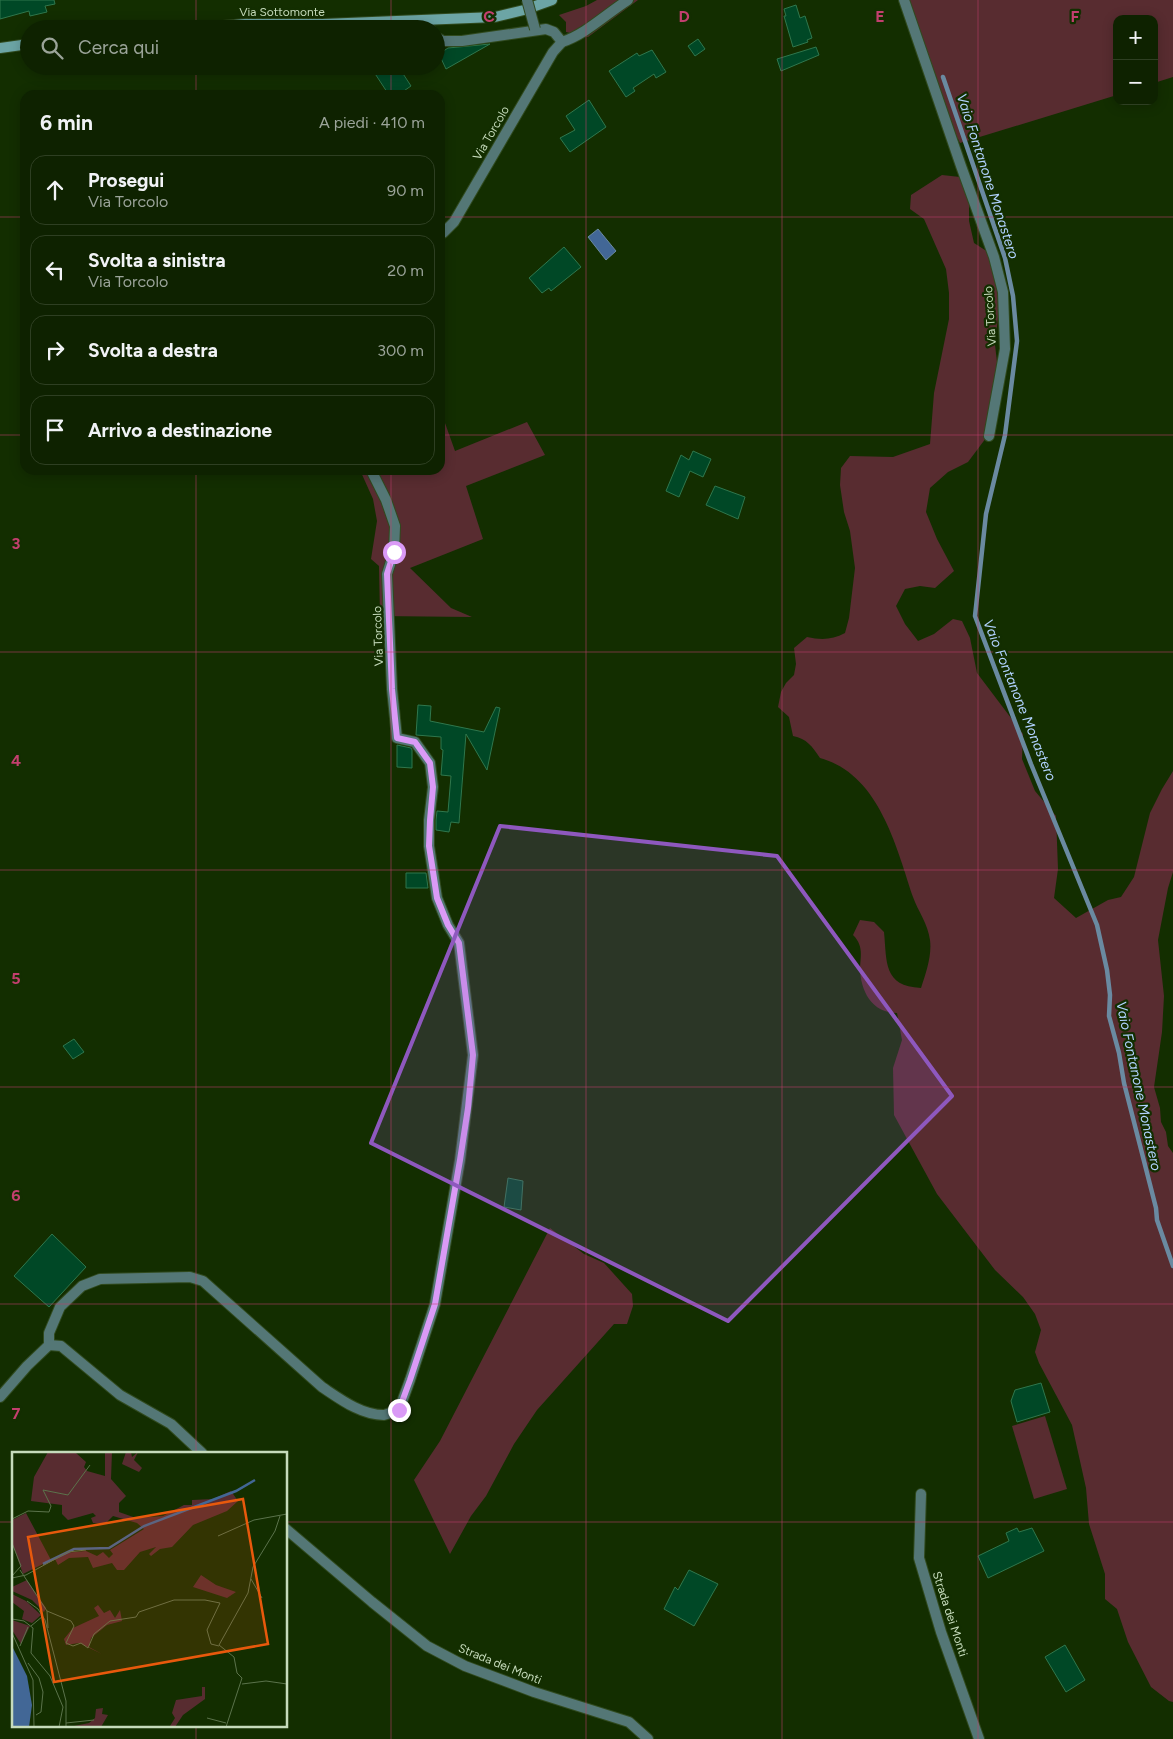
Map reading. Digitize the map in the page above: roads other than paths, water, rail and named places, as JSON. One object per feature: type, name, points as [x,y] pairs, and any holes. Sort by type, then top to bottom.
[{"type":"main road","name":"Via Sottomonte","points":[[445,23],[495,17],[524,10],[552,0]]},
{"type":"main road","points":[[0,48],[20,45]]},
{"type":"street","points":[[527,0],[535,29]]},
{"type":"street","name":"Via Torcolo","points":[[445,231],[454,222],[553,52],[562,42],[575,38],[610,11],[628,0]]},
{"type":"street","name":"Via Torcolo","points":[[904,0],[994,257],[1003,292],[1005,349],[989,436]]},
{"type":"street","points":[[445,41],[462,41],[523,33],[535,29],[546,29],[554,32],[562,42]]},
{"type":"street","name":"Via Torcolo","points":[[49,1344],[49,1333],[60,1307],[82,1286],[100,1280],[190,1277],[203,1281],[322,1387],[344,1402],[368,1412],[385,1415],[399,1410],[437,1295],[468,1108],[473,1055],[459,943],[448,925],[437,898],[429,846],[433,787],[430,763],[415,742],[397,738],[392,689],[387,574],[394,552],[395,526],[386,500],[374,475]]},
{"type":"street","points":[[0,1397],[49,1344],[61,1346],[120,1395],[171,1424],[201,1452]]},
{"type":"street","name":"Strada dei Monti","points":[[921,1494],[919,1558],[941,1632],[979,1739]]},
{"type":"street","name":"Strada dei Monti","points":[[288,1531],[427,1646],[466,1666],[508,1682],[629,1722],[648,1739]]},
{"type":"water","points":[[598,229],[616,251],[606,260],[588,237]]},
{"type":"waterway","name":"Vaio Fontanone Monastero","points":[[943,77],[1005,258],[1013,296],[1017,341],[1005,435],[986,514],[975,616],[1031,764],[1097,925],[1107,970],[1110,995],[1109,1016],[1156,1208],[1157,1220],[1173,1266]]}]
